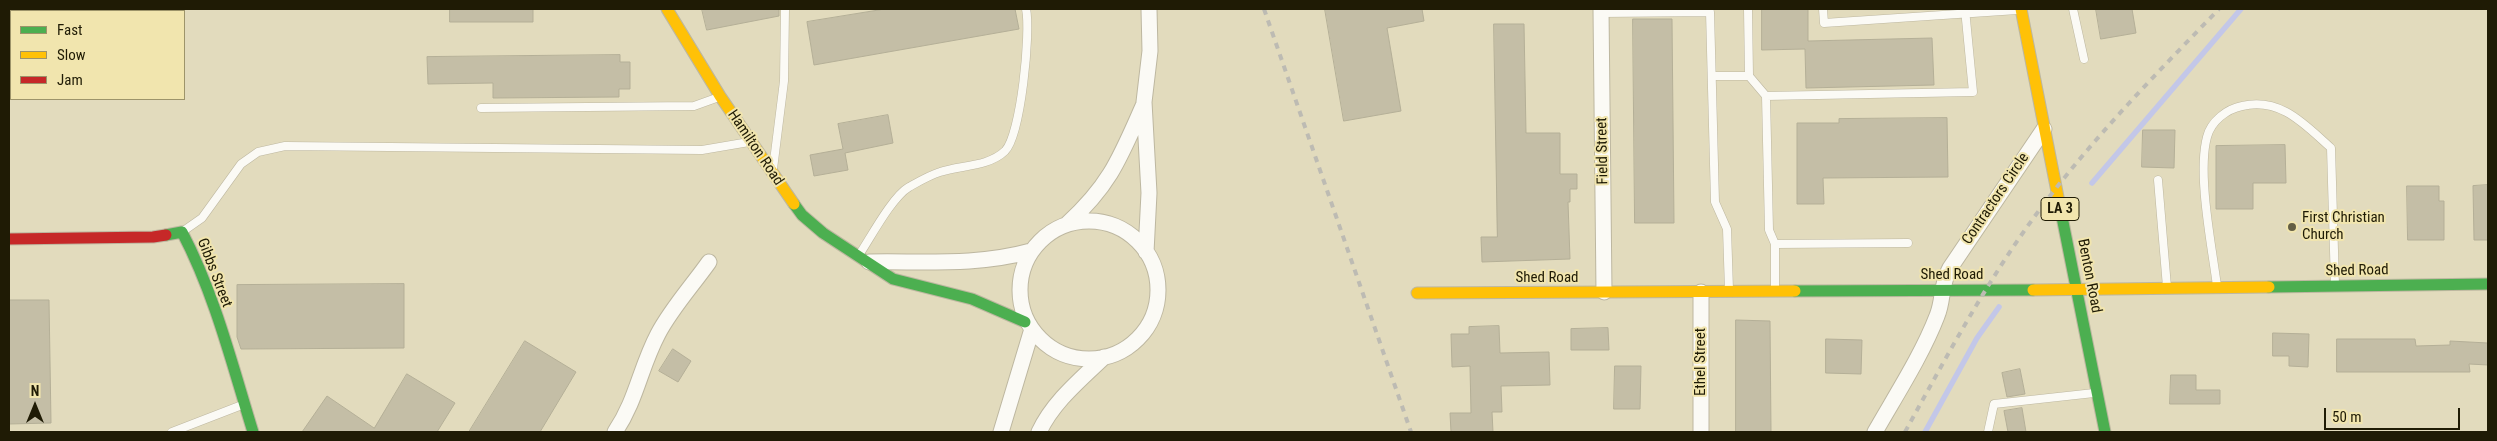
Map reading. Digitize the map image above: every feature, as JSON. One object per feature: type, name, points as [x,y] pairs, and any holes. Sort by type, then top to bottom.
[{"type":"street","name":"Hamilton Road","points":[[668,9],[720,96],[772,176],[802,215],[840,247],[863,259],[892,279],[972,299],[1028,325]]},
{"type":"street","points":[[1146,252],[1149,193],[1144,102],[1150,51],[1149,9]]},
{"type":"street","name":"Benton Road","points":[[2023,9],[2044,130],[2105,432]]},
{"type":"street","name":"Field Street","points":[[1601,11],[1604,292]]},
{"type":"street","points":[[1067,224],[1089,221],[1111,225],[1131,235],[1146,252],[1156,272],[1158,294],[1153,316],[1142,334],[1125,349],[1104,357],[1084,359],[1064,354],[1046,344],[1028,325],[1019,291],[1022,270],[1031,251],[1047,235],[1067,224],[1091,202],[1108,180],[1120,159],[1144,102]]},
{"type":"street","name":"Contractors Circle","points":[[1875,432],[1933,326],[1940,306],[1944,279],[2044,130]]},
{"type":"street","name":"Gibbs Street","points":[[9,239],[153,237],[182,232],[191,249],[208,293],[252,432]]},
{"type":"street","name":"Hamilton Road","points":[[863,259],[951,263],[1011,257],[1031,251]]},
{"type":"street","points":[[615,432],[634,400],[649,353],[659,333],[709,262]]},
{"type":"street","name":"Shed Road","points":[[1417,293],[2076,290],[2488,284]]},
{"type":"street","name":"Ethel Street","points":[[1701,292],[1701,432]]},
{"type":"street","points":[[1001,432],[1028,325]]},
{"type":"street","points":[[1039,432],[1051,411],[1065,394],[1104,357]]},
{"type":"lane","points":[[772,176],[784,81],[785,9]]},
{"type":"lane","points":[[863,259],[886,213],[907,188],[940,172],[979,164],[1005,150],[1016,127],[1024,78],[1028,19],[1026,9]]},
{"type":"lane","points":[[1748,9],[1750,76],[1766,96],[1769,230],[1774,244],[1775,291]]},
{"type":"lane","points":[[1823,9],[1824,23],[1965,11],[2023,9]]},
{"type":"lane","points":[[2073,9],[2084,59]]},
{"type":"lane","points":[[1601,11],[1710,12],[1715,202],[1727,229],[1729,292]]},
{"type":"lane","points":[[1766,96],[1973,92],[1965,11]]},
{"type":"lane","points":[[1712,76],[1750,76]]},
{"type":"lane","points":[[481,108],[694,106],[720,96]]},
{"type":"lane","points":[[2217,288],[2206,194],[2207,136],[2212,126],[2223,115],[2233,108],[2248,105],[2278,108],[2293,114],[2331,148],[2335,286]]},
{"type":"lane","points":[[182,232],[202,218],[241,164],[258,152],[285,146],[702,150],[750,142]]},
{"type":"lane","points":[[2158,180],[2167,288]]},
{"type":"lane","points":[[1774,244],[1908,243]]},
{"type":"lane","points":[[1988,432],[1994,404],[2096,392]]},
{"type":"lane","points":[[172,432],[244,404]]},
{"type":"building","points":[[450,9],[533,9],[533,22],[450,22]]},
{"type":"building","points":[[702,9],[779,9],[779,16],[707,30]]},
{"type":"building","points":[[885,9],[1015,9],[1019,29],[814,65],[807,22]]},
{"type":"building","points":[[1325,9],[1422,9],[1424,21],[1387,28],[1401,111],[1344,121]]},
{"type":"building","points":[[1762,9],[1808,9],[1808,41],[1932,38],[1934,85],[1806,88],[1805,49],[1762,50]]},
{"type":"building","points":[[2096,9],[2132,9],[2136,33],[2101,39]]},
{"type":"building","points":[[1633,19],[1672,19],[1674,223],[1635,223]]},
{"type":"building","points":[[1494,24],[1524,24],[1526,133],[1560,133],[1560,174],[1577,174],[1577,189],[1570,189],[1570,202],[1568,202],[1570,259],[1482,262],[1481,237],[1497,237]]},
{"type":"building","points":[[620,55],[620,62],[630,62],[630,89],[619,89],[619,97],[493,98],[493,83],[428,84],[427,57]]},
{"type":"building","points":[[888,115],[893,143],[845,153],[848,170],[814,176],[810,155],[843,149],[838,124]]},
{"type":"building","points":[[1947,118],[1948,177],[1823,178],[1824,204],[1797,204],[1797,123],[1839,123],[1839,119]]},
{"type":"building","points":[[2143,130],[2175,130],[2174,168],[2142,167]]},
{"type":"building","points":[[2285,145],[2286,183],[2253,183],[2253,209],[2216,209],[2216,146]]},
{"type":"building","points":[[2488,185],[2488,240],[2474,240],[2473,186]]},
{"type":"building","points":[[2407,186],[2439,186],[2439,201],[2444,201],[2444,240],[2408,240]]},
{"type":"building","points":[[404,284],[404,348],[241,349],[237,337],[237,285]]},
{"type":"building","points":[[9,300],[49,300],[51,423],[9,424]]},
{"type":"building","points":[[1736,320],[1770,321],[1771,432],[1736,432]]},
{"type":"building","points":[[1499,326],[1500,353],[1549,352],[1550,385],[1501,386],[1502,412],[1492,412],[1493,432],[1451,432],[1450,413],[1471,413],[1470,366],[1452,367],[1451,334],[1469,334],[1469,327]]},
{"type":"building","points":[[1608,328],[1609,350],[1571,350],[1571,329]]},
{"type":"building","points":[[2273,333],[2309,334],[2308,367],[2289,366],[2289,356],[2273,356]]},
{"type":"building","points":[[1826,339],[1862,340],[1861,374],[1826,373]]},
{"type":"building","points":[[2337,339],[2415,339],[2416,346],[2450,345],[2450,341],[2488,343],[2488,365],[2469,364],[2470,372],[2337,372]]},
{"type":"building","points":[[525,341],[576,372],[540,432],[469,432]]},
{"type":"building","points":[[673,349],[691,361],[678,382],[659,371]]},
{"type":"building","points":[[1615,366],[1641,366],[1640,409],[1614,409]]},
{"type":"building","points":[[2020,369],[2025,394],[2007,397],[2002,373]]},
{"type":"building","points":[[407,374],[455,403],[437,432],[302,432],[327,396],[374,428]]},
{"type":"building","points":[[2171,375],[2196,375],[2196,390],[2220,390],[2220,404],[2170,404]]},
{"type":"building","points":[[2022,408],[2026,432],[2008,432],[2004,411]]},
{"type":"waterway","points":[[2092,183],[2241,9]]},
{"type":"waterway","points":[[1925,432],[1977,338],[1999,307]]},
{"type":"railway","points":[[1264,9],[1411,432]]},
{"type":"railway","points":[[1905,432],[1978,302],[2027,227],[2071,169],[2119,114],[2219,9]]},
{"type":"traffic: fast","points":[[2059,202],[2105,432]]},
{"type":"traffic: fast","points":[[794,204],[802,215],[823,233],[893,279],[972,299],[1025,322]]},
{"type":"traffic: fast","points":[[166,235],[182,232],[194,256],[222,330],[253,432]]},
{"type":"traffic: fast","points":[[2269,287],[2488,284]]},
{"type":"traffic: fast","points":[[1795,291],[2033,290]]},
{"type":"traffic: slow","points":[[667,9],[720,96],[794,204]]},
{"type":"traffic: slow","points":[[2021,9],[2059,202]]},
{"type":"traffic: slow","points":[[2033,290],[2269,287]]},
{"type":"traffic: slow","points":[[1417,293],[1795,291]]},
{"type":"traffic: jam","points":[[9,239],[153,237],[166,235]]},
{"type":"place","name":"First Christian Church","points":[[2292,227]]}]
